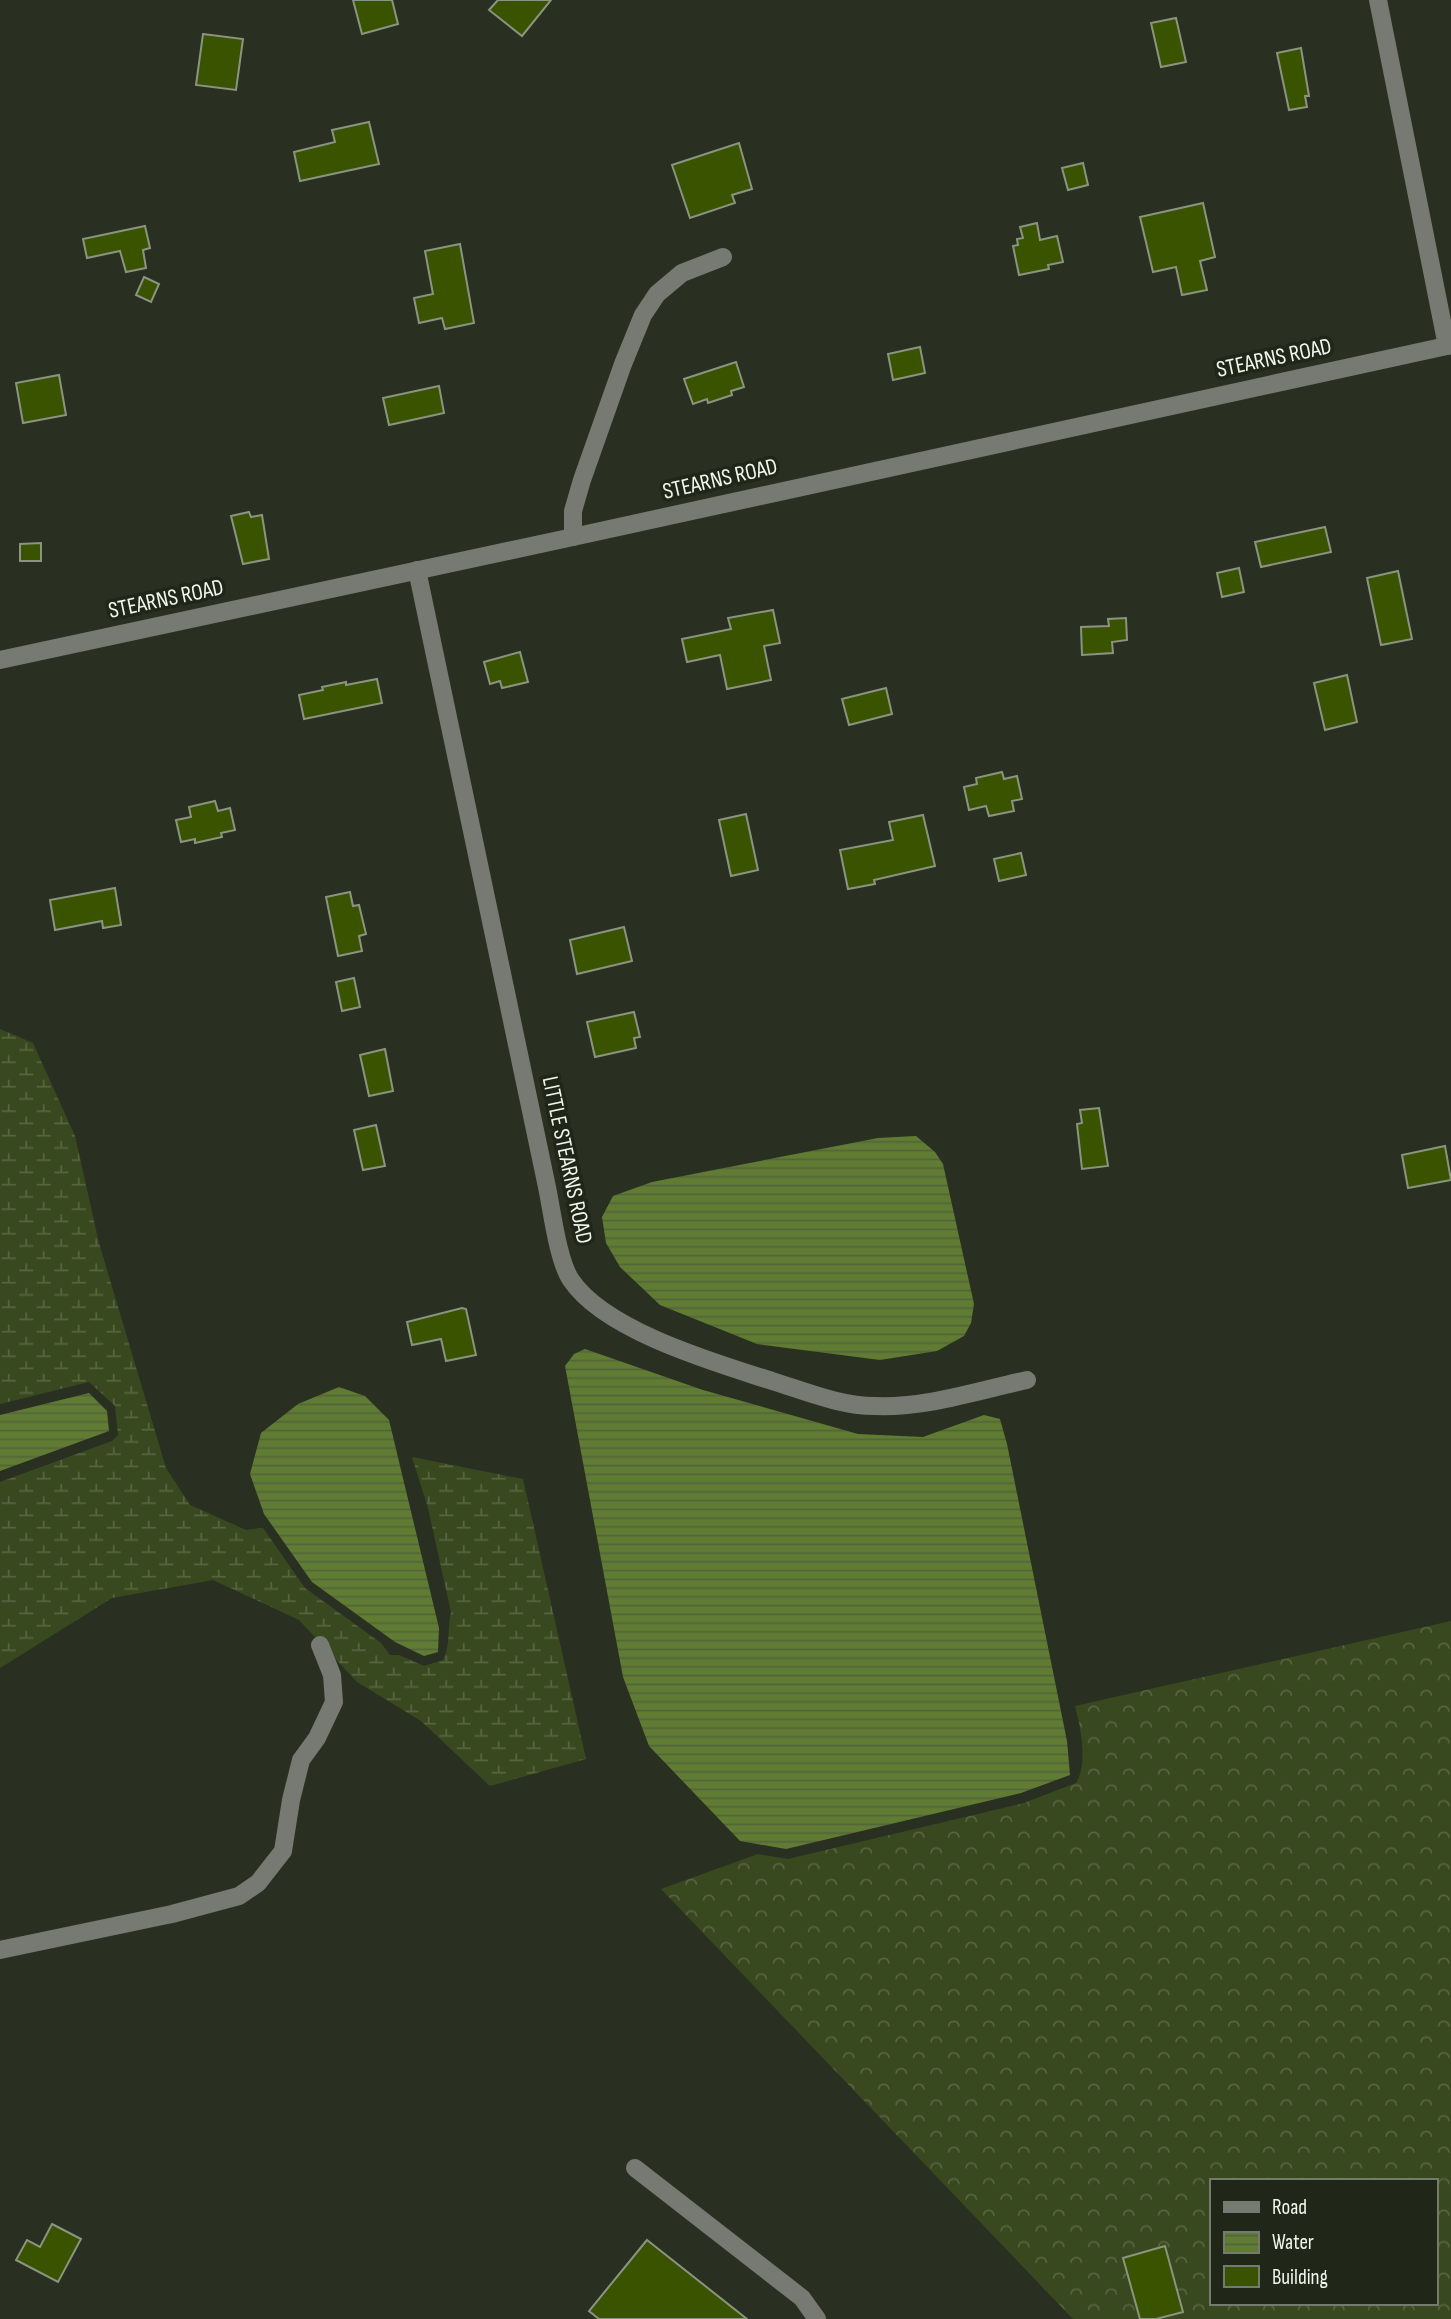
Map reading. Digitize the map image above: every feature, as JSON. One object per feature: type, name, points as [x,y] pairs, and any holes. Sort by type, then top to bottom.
[{"type":"street","points":[[1378,0],[1449,345]]},
{"type":"street","points":[[573,537],[573,511],[582,480],[643,315],[657,294],[682,273],[723,257]]},
{"type":"street","name":"STEARNS ROAD","points":[[0,660],[1449,345]]},
{"type":"street","name":"LITTLE STEARNS ROAD","points":[[417,570],[547,1187],[570,1279],[582,1293],[607,1313],[640,1333],[708,1360],[831,1400],[872,1406],[897,1406],[930,1402],[1027,1380]]},
{"type":"street","points":[[0,1950],[172,1914],[239,1896],[258,1883],[283,1851],[300,1760],[317,1738],[334,1702],[332,1675],[320,1645]]},
{"type":"street","points":[[635,2168],[802,2298],[817,2319]]},
{"type":"green space","points":[[0,1029],[33,1043],[75,1136],[99,1243],[166,1468],[190,1505],[246,1530],[263,1528],[305,1588],[381,1643],[390,1655],[399,1655],[424,1666],[443,1660],[451,1612],[428,1508],[412,1457],[523,1479],[586,1759],[490,1786],[421,1721],[357,1682],[299,1620],[213,1580],[112,1598],[0,1668],[0,1482],[112,1441],[118,1435],[115,1406],[89,1382],[0,1404]]},
{"type":"green space","points":[[1451,1621],[1451,2319],[1073,2319],[661,1889],[758,1854],[788,1859],[1024,1803],[1076,1783],[1082,1766],[1081,1735],[1075,1706]]},
{"type":"water","points":[[916,1136],[935,1152],[943,1164],[974,1304],[971,1323],[964,1336],[937,1351],[880,1360],[757,1344],[660,1305],[620,1267],[606,1243],[602,1217],[613,1196],[652,1182],[878,1138]]},
{"type":"water","points":[[585,1349],[703,1390],[858,1434],[923,1437],[984,1415],[1000,1419],[1067,1741],[1070,1775],[1021,1793],[786,1849],[740,1841],[649,1746],[623,1677],[565,1366],[574,1354]]},
{"type":"water","points":[[339,1387],[365,1396],[389,1420],[439,1628],[438,1652],[424,1656],[395,1642],[312,1582],[264,1514],[250,1474],[261,1433],[298,1404]]},
{"type":"water","points":[[89,1393],[107,1411],[109,1431],[0,1471],[0,1415]]},
{"type":"building","points":[[353,0],[392,0],[398,24],[362,34]]},
{"type":"building","points":[[498,0],[551,0],[522,36],[489,10]]},
{"type":"building","points":[[1176,18],[1186,62],[1161,67],[1151,23]]},
{"type":"building","points":[[203,34],[243,39],[236,90],[196,85]]},
{"type":"building","points":[[1301,48],[1309,96],[1305,96],[1307,107],[1289,110],[1277,53]]},
{"type":"building","points":[[369,122],[379,164],[300,181],[294,152],[335,142],[332,130]]},
{"type":"building","points":[[739,143],[752,189],[732,195],[735,203],[690,218],[672,165]]},
{"type":"building","points":[[1083,163],[1088,185],[1068,190],[1062,168]]},
{"type":"building","points":[[1203,203],[1215,257],[1200,261],[1207,290],[1182,295],[1176,267],[1153,272],[1140,217]]},
{"type":"building","points":[[1037,223],[1040,240],[1057,236],[1063,262],[1048,265],[1049,269],[1019,275],[1013,246],[1018,245],[1017,239],[1023,238],[1020,227]]},
{"type":"building","points":[[145,226],[150,248],[143,250],[146,268],[126,272],[120,251],[87,258],[83,239]]},
{"type":"building","points":[[460,244],[474,323],[445,329],[442,318],[419,323],[414,298],[433,294],[425,251]]},
{"type":"building","points":[[144,277],[159,284],[151,302],[136,295]]},
{"type":"building","points":[[920,347],[925,373],[893,380],[888,354]]},
{"type":"building","points":[[736,362],[744,387],[731,391],[732,395],[708,403],[707,399],[693,404],[684,379]]},
{"type":"building","points":[[59,375],[66,415],[23,423],[16,383]]},
{"type":"building","points":[[439,386],[444,413],[389,425],[383,398]]},
{"type":"building","points":[[249,512],[251,517],[262,515],[269,559],[243,564],[231,516]]},
{"type":"building","points":[[1325,527],[1331,552],[1261,567],[1255,542]]},
{"type":"building","points":[[41,543],[41,561],[20,561],[20,544]]},
{"type":"building","points":[[1239,568],[1244,592],[1222,597],[1217,573]]},
{"type":"building","points":[[1398,571],[1412,639],[1381,645],[1367,578]]},
{"type":"building","points":[[773,610],[780,643],[764,646],[771,680],[727,689],[720,655],[687,662],[682,639],[731,629],[728,618]]},
{"type":"building","points":[[1126,618],[1127,640],[1112,642],[1113,653],[1082,655],[1081,627],[1109,626],[1108,619]]},
{"type":"building","points":[[520,652],[528,682],[502,688],[500,681],[490,684],[484,662]]},
{"type":"building","points":[[1347,675],[1357,722],[1325,730],[1314,683]]},
{"type":"building","points":[[377,679],[382,703],[304,719],[299,695],[346,682],[346,685]]},
{"type":"building","points":[[886,688],[892,714],[849,725],[842,699]]},
{"type":"building","points":[[1002,772],[1004,779],[1017,776],[1022,799],[1012,801],[1014,811],[989,816],[986,806],[969,810],[964,787],[977,784],[976,778]]},
{"type":"building","points":[[215,801],[218,811],[230,808],[235,830],[221,833],[222,837],[195,843],[195,839],[181,842],[176,820],[191,817],[189,807]]},
{"type":"building","points":[[746,814],[758,870],[731,876],[719,820]]},
{"type":"building","points":[[923,815],[935,866],[848,889],[840,850],[893,840],[889,822]]},
{"type":"building","points":[[1021,853],[1026,875],[999,881],[994,859]]},
{"type":"building","points":[[115,888],[121,925],[103,928],[102,921],[55,930],[50,900]]},
{"type":"building","points":[[350,892],[353,906],[359,905],[366,934],[359,936],[362,951],[338,956],[326,897]]},
{"type":"building","points":[[624,927],[632,961],[577,974],[570,940]]},
{"type":"building","points":[[354,978],[360,1007],[342,1011],[336,982]]},
{"type":"building","points":[[634,1012],[640,1037],[634,1038],[636,1048],[595,1057],[587,1022]]},
{"type":"building","points":[[385,1049],[393,1091],[369,1096],[360,1055]]},
{"type":"building","points":[[1099,1108],[1108,1166],[1082,1169],[1077,1124],[1082,1123],[1080,1110]]},
{"type":"building","points":[[376,1125],[385,1166],[363,1170],[354,1130]]},
{"type":"building","points":[[1445,1146],[1451,1180],[1408,1188],[1402,1155]]},
{"type":"building","points":[[466,1309],[476,1355],[446,1361],[441,1339],[412,1345],[407,1322]]},
{"type":"building","points":[[52,2224],[81,2239],[58,2282],[16,2260],[27,2240],[40,2247]]},
{"type":"building","points":[[647,2240],[747,2319],[599,2319],[589,2311]]},
{"type":"building","points":[[1165,2246],[1183,2312],[1156,2319],[1140,2319],[1123,2258]]}]
